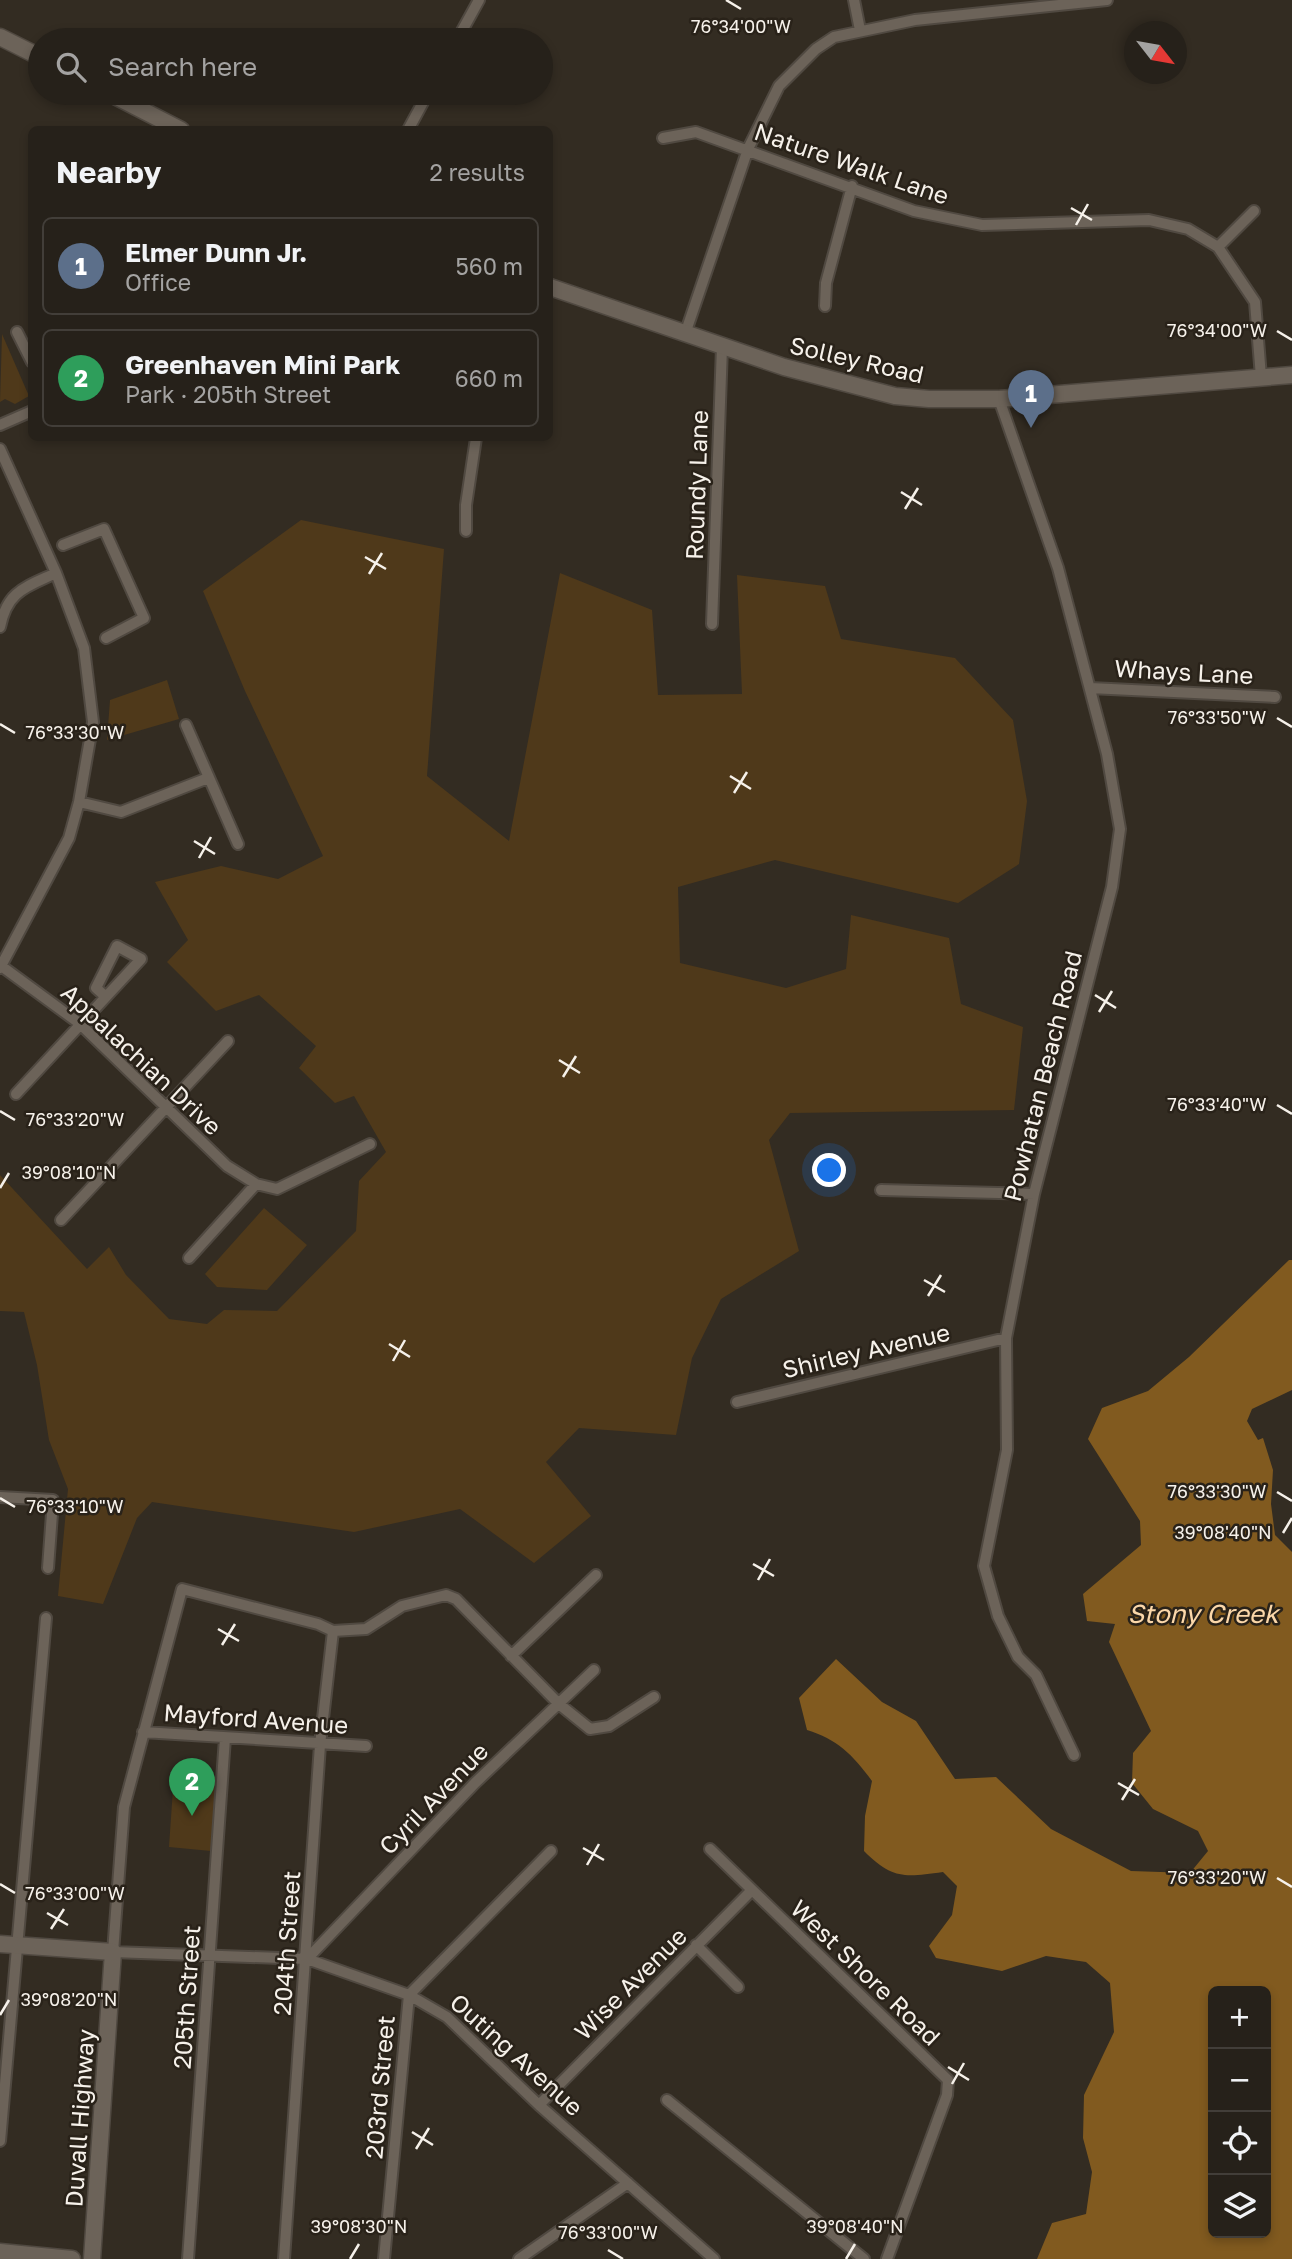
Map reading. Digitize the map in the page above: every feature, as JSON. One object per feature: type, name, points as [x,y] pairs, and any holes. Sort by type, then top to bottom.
[{"type":"main road","points":[[0,37],[28,51]]},
{"type":"main road","points":[[132,105],[173,126]]},
{"type":"main road","name":"Solley Road","points":[[553,288],[722,347],[833,382],[895,396],[929,400],[999,399],[1292,375]]},
{"type":"main road","name":"Outing Avenue","points":[[0,1944],[113,1952]]},
{"type":"main road","name":"Duvall Highway","points":[[92,2259],[113,1952]]},
{"type":"main road","points":[[0,2252],[72,2259]]},
{"type":"street","points":[[464,28],[480,0]]},
{"type":"street","points":[[854,0],[860,30]]},
{"type":"street","points":[[989,0],[991,13]]},
{"type":"street","points":[[685,334],[748,149],[779,86],[796,68],[834,37],[915,20],[1107,0]]},
{"type":"street","points":[[410,126],[422,105]]},
{"type":"street","name":"Nature Walk Lane","points":[[663,138],[696,132],[852,186],[914,211],[982,225],[1149,220],[1188,229],[1218,247],[1255,302],[1261,377]]},
{"type":"street","points":[[825,306],[826,283],[852,186]]},
{"type":"street","points":[[1218,247],[1254,211]]},
{"type":"street","points":[[17,332],[28,354]]},
{"type":"street","name":"Roundy Lane","points":[[712,624],[722,347]]},
{"type":"street","name":"Powhatan Beach Road","points":[[999,399],[1058,568],[1119,810],[1119,848],[1064,1082],[1034,1194],[1006,1338],[1007,1450],[984,1566],[1003,1626],[1018,1657],[1037,1675],[1074,1755]]},
{"type":"street","points":[[0,425],[28,413]]},
{"type":"street","points":[[466,531],[466,505],[476,441]]},
{"type":"street","points":[[0,449],[56,573],[84,648],[93,722],[79,802],[69,838],[1,966]]},
{"type":"street","points":[[63,545],[104,529],[144,618],[106,638]]},
{"type":"street","points":[[0,627],[3,609],[18,591],[56,573]]},
{"type":"street","name":"Whays Lane","points":[[1090,688],[1275,697]]},
{"type":"street","points":[[186,725],[238,844]]},
{"type":"street","points":[[79,802],[121,812],[208,778]]},
{"type":"street","points":[[16,1094],[141,959],[117,946],[96,988],[105,996]]},
{"type":"street","name":"Appalachian Drive","points":[[1,966],[79,1023],[227,1166],[256,1184]]},
{"type":"street","points":[[61,1220],[228,1041]]},
{"type":"street","points":[[189,1258],[256,1184],[277,1189],[370,1144]]},
{"type":"street","points":[[881,1190],[1034,1194]]},
{"type":"street","name":"Shirley Avenue","points":[[737,1402],[1006,1338]]},
{"type":"street","points":[[0,1497],[53,1500],[48,1568]]},
{"type":"street","points":[[511,1656],[596,1575]]},
{"type":"street","points":[[143,1732],[182,1589],[318,1624],[333,1631],[366,1629],[402,1606],[446,1595],[456,1599],[559,1704],[590,1729],[608,1726],[654,1697]]},
{"type":"street","points":[[0,2141],[46,1618]]},
{"type":"street","name":"204th Street","points":[[284,2259],[320,1745],[333,1631]]},
{"type":"street","name":"Cyril Avenue","points":[[307,1959],[475,1783],[594,1670]]},
{"type":"street","name":"Mayford Avenue","points":[[143,1732],[366,1746]]},
{"type":"street","name":"Duvall Highway","points":[[113,1952],[124,1807],[143,1732]]},
{"type":"street","name":"205th Street","points":[[188,2259],[225,1738]]},
{"type":"street","name":"West Shore Road","points":[[710,1849],[948,2080],[947,2095],[887,2259]]},
{"type":"street","name":"203rd Street","points":[[384,2259],[409,1995],[551,1851]]},
{"type":"street","name":"Wise Avenue","points":[[539,2105],[751,1891]]},
{"type":"street","points":[[696,1945],[738,1987]]},
{"type":"street","name":"Outing Avenue","points":[[113,1952],[307,1959],[409,1995],[447,2017],[539,2105],[714,2259]]},
{"type":"street","points":[[667,2100],[864,2259]]},
{"type":"street","points":[[519,2259],[628,2183]]},
{"type":"shaded area","points":[[2,334],[28,397],[15,404],[5,399],[0,402]]},
{"type":"shaded area","points":[[301,520],[444,549],[427,776],[509,841],[560,573],[652,610],[658,695],[742,694],[737,575],[825,586],[841,639],[955,658],[1013,720],[1027,801],[1019,864],[958,903],[775,860],[678,887],[680,963],[786,988],[846,969],[851,915],[949,938],[961,1004],[1023,1027],[1014,1110],[790,1113],[769,1140],[799,1251],[721,1299],[692,1358],[676,1435],[579,1428],[546,1462],[591,1516],[534,1563],[460,1509],[354,1532],[152,1502],[137,1518],[103,1604],[58,1596],[68,1489],[49,1440],[37,1365],[24,1312],[0,1311],[0,1175],[87,1269],[109,1247],[126,1275],[169,1319],[207,1324],[224,1310],[277,1311],[356,1231],[359,1181],[386,1152],[354,1096],[335,1103],[299,1068],[316,1046],[259,995],[216,1011],[167,962],[188,940],[155,882],[221,866],[278,879],[323,856],[245,691],[203,591]]},
{"type":"shaded area","points":[[167,680],[179,719],[107,740],[110,700]]},
{"type":"shaded area","points":[[264,1208],[307,1245],[267,1290],[217,1287],[205,1274]]},
{"type":"shaded area","points":[[174,1774],[216,1777],[211,1851],[169,1847]]},
{"type":"water","name":"Stony Creek","points":[[1292,1260],[1292,1390],[1252,1409],[1247,1421],[1258,1440],[1263,1438],[1273,1470],[1271,1504],[1275,1535],[1292,1552],[1292,2259],[1037,2259],[1052,2223],[1086,2214],[1092,2172],[1083,2138],[1084,2095],[1114,2032],[1110,1983],[1086,1962],[1046,1956],[1002,1971],[936,1958],[929,1946],[952,1915],[957,1886],[943,1872],[909,1875],[892,1872],[864,1851],[865,1816],[872,1781],[844,1749],[807,1730],[799,1698],[836,1659],[882,1702],[916,1721],[955,1779],[996,1777],[1051,1829],[1131,1871],[1190,1873],[1208,1851],[1198,1831],[1153,1809],[1132,1783],[1133,1753],[1151,1731],[1109,1642],[1115,1624],[1087,1621],[1083,1594],[1141,1545],[1140,1521],[1088,1439],[1102,1408],[1148,1391],[1189,1357]]},
{"type":"place","name":"Elmer Dunn Jr.","points":[[1031,428]]},
{"type":"place","name":"Greenhaven Mini Park","points":[[192,1816]]}]
